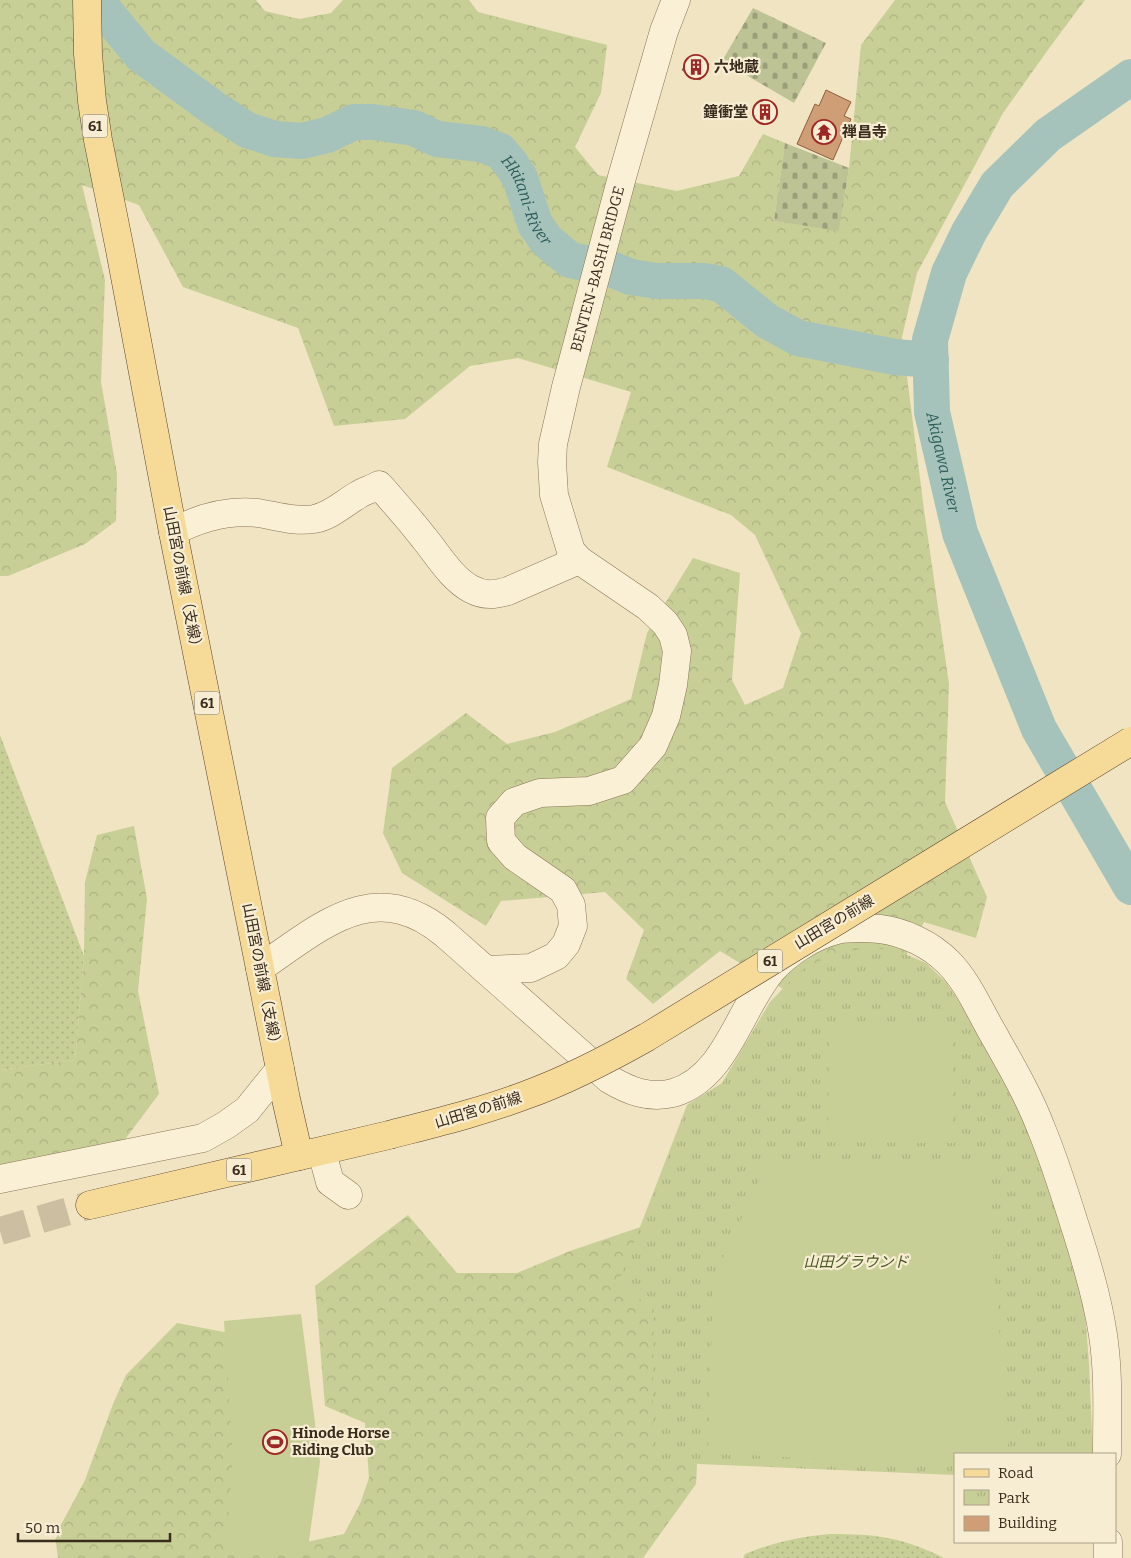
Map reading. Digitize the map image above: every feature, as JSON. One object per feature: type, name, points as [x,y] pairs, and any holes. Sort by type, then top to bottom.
[{"type":"main road","name":"山田宮の前線（支線）","points":[[87,0],[88,54],[92,101],[106,185],[173,532],[280,1069],[310,1154]]},
{"type":"main road","name":"山田宮の前線","points":[[310,1154],[389,1136],[497,1106],[560,1081],[611,1057],[1131,741]]},
{"type":"main road","name":"61","points":[[90,1205],[310,1154]]},
{"type":"street","name":"BENTEN-BASHI BRIDGE","points":[[579,560],[571,551],[565,536],[554,495],[552,462],[557,426],[622,177],[664,30],[676,0]]},
{"type":"street","points":[[173,532],[186,524],[215,515],[238,512],[257,513],[293,520],[316,518],[332,512],[358,495],[379,485],[457,579],[471,589],[483,594],[497,594],[579,560],[648,607],[665,623],[673,635],[677,651],[673,685],[666,716],[654,746],[623,780],[589,791],[540,793],[514,802],[500,818],[501,841],[505,846],[515,856],[563,890],[571,905],[573,926],[566,944],[556,956],[531,968],[486,970]]},
{"type":"street","points":[[260,968],[346,914],[379,907],[407,911],[426,920],[445,934],[609,1079],[632,1092],[661,1095],[688,1088],[701,1080],[710,1071],[757,991],[774,968],[811,940],[838,930],[881,930],[908,936],[940,954],[952,966],[969,989],[1020,1083],[1037,1118],[1053,1160],[1088,1268],[1101,1327],[1107,1390],[1107,1453]]},
{"type":"street","points":[[0,1179],[203,1138],[247,1110],[280,1069]]},
{"type":"street","points":[[310,1154],[330,1182],[348,1194]]},
{"type":"street","points":[[1108,1543],[1108,1558]]},
{"type":"green space","points":[[0,0],[256,0],[265,11],[299,19],[331,13],[343,0],[469,0],[478,12],[607,45],[601,93],[575,147],[598,175],[677,191],[739,176],[763,134],[785,143],[774,221],[839,230],[849,168],[861,45],[895,0],[1085,0],[1003,113],[917,273],[902,337],[949,684],[945,802],[987,897],[976,938],[924,922],[875,1014],[810,1005],[720,951],[653,1004],[626,979],[644,930],[605,892],[501,901],[486,926],[402,873],[383,833],[392,768],[466,713],[507,744],[555,732],[631,699],[647,633],[693,558],[740,573],[732,680],[745,705],[783,688],[801,633],[755,535],[731,515],[607,467],[631,392],[518,358],[470,366],[405,419],[334,426],[298,328],[183,287],[139,205],[82,185],[105,280],[101,382],[117,474],[116,521],[85,544],[8,576],[0,576]]},
{"type":"green space","points":[[753,8],[826,43],[794,103],[722,61]]},
{"type":"green space","points":[[785,143],[849,168],[839,231],[774,221]]},
{"type":"green space","points":[[0,735],[84,956],[75,1060],[0,1070]]},
{"type":"green space","points":[[134,826],[147,899],[138,991],[159,1094],[120,1146],[0,1188],[0,1070],[75,1060],[84,956],[85,882],[97,835]]},
{"type":"green space","name":"山田グラウンド","points":[[866,948],[896,950],[926,963],[946,982],[1007,1082],[1041,1162],[1083,1286],[1093,1453],[954,1453],[954,1475],[652,1462],[654,1309],[618,1284],[687,1105],[722,1083],[770,1002],[800,971],[833,954]]},
{"type":"green space","points":[[829,1024],[953,1025],[952,1143],[828,1142]]},
{"type":"green space","points":[[768,1162],[985,1165],[1009,1443],[1000,1453],[954,1453],[954,1466],[708,1453],[713,1279]]},
{"type":"green space","points":[[408,1215],[457,1273],[517,1273],[570,1251],[670,1217],[709,1240],[696,1484],[643,1558],[58,1558],[55,1536],[85,1480],[113,1404],[126,1375],[177,1323],[240,1335],[292,1545],[344,1534],[360,1504],[369,1478],[365,1423],[325,1406],[315,1286]]},
{"type":"green space","name":"Hinode Horse Riding Club","points":[[301,1314],[320,1462],[307,1555],[226,1549],[233,1455],[224,1321]]},
{"type":"green space","points":[[830,1534],[888,1538],[915,1545],[944,1558],[743,1558],[745,1554],[777,1543],[797,1538]]},
{"type":"building","name":"六地蔵","points":[[692,55],[709,64],[700,80],[682,70]]},
{"type":"building","name":"禅昌寺","points":[[826,90],[851,102],[844,116],[851,119],[833,160],[797,144],[815,104],[819,106]]},
{"type":"building","name":"鐘衝堂","points":[[762,101],[776,109],[768,123],[754,115]]},
{"type":"waterway","name":"Hkitani-River","points":[[96,0],[141,55],[247,130],[275,139],[302,141],[327,135],[354,122],[373,122],[414,128],[437,139],[481,144],[500,151],[511,164],[520,178],[535,224],[547,241],[570,260],[609,268],[631,277],[657,281],[704,281],[721,284],[767,321],[798,338],[895,357],[931,360]]},
{"type":"waterway","name":"Akigawa River","points":[[1131,77],[1048,135],[997,185],[969,232],[949,273],[930,340],[932,412],[960,533],[1039,729],[1131,887]]},
{"type":"tunnel","points":[[0,1231],[90,1205]]},
{"type":"place","name":"六地蔵","points":[[696,67]]},
{"type":"place","name":"鐘衝堂","points":[[765,112]]},
{"type":"place","name":"禅昌寺","points":[[824,132]]},
{"type":"place","name":"Hinode Horse Riding Club","points":[[275,1442]]}]
